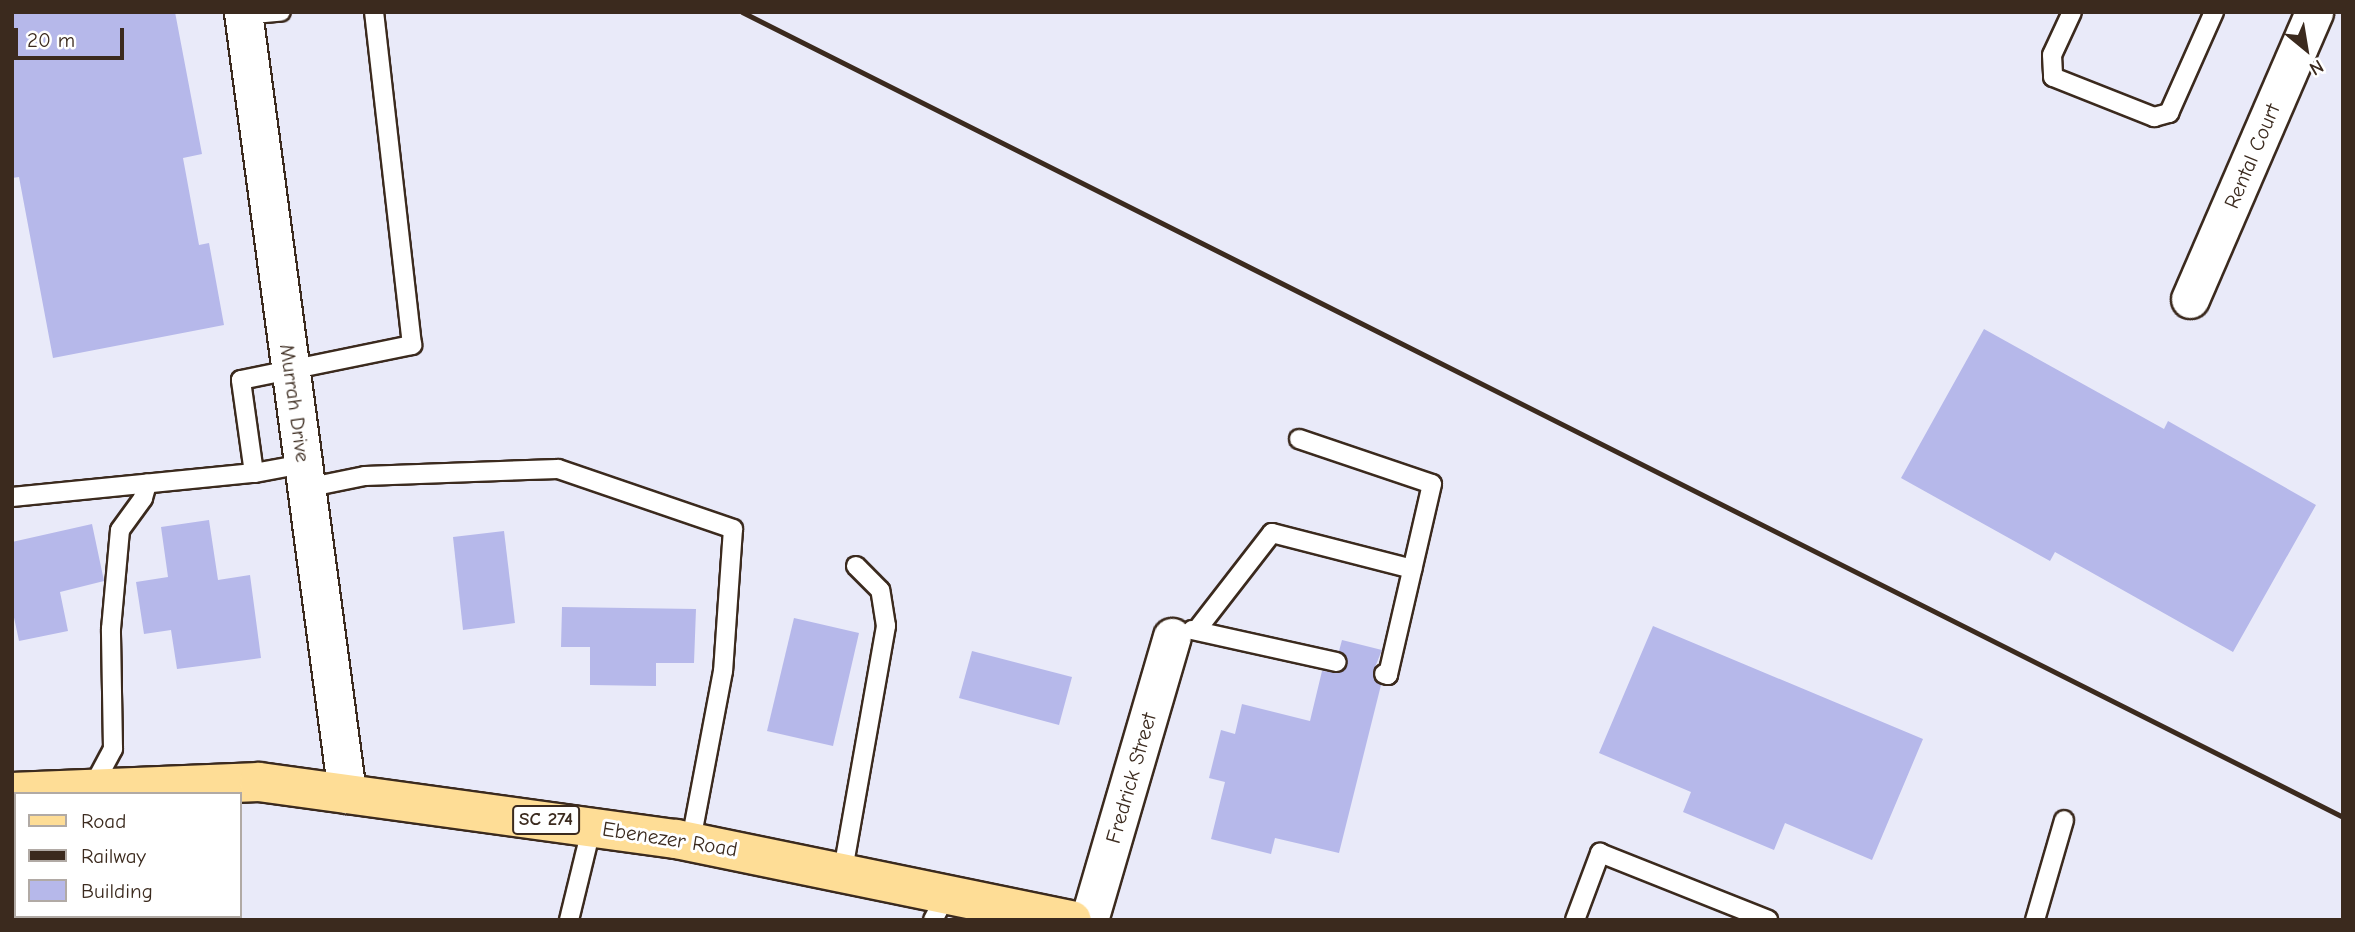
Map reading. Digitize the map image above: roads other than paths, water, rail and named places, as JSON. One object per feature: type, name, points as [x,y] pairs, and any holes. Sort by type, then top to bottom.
[{"type":"main road","name":"Ebenezer Road","points":[[12,792],[259,782],[691,841],[843,870],[941,906],[1072,920]]},
{"type":"street","name":"Rental Court","points":[[2190,299],[2314,12]]},
{"type":"street","name":"Murrah Drive","points":[[243,13],[347,794]]},
{"type":"street","name":"Fredrick Street","points":[[1090,920],[1186,632]]},
{"type":"lane","points":[[243,13],[281,12]]},
{"type":"lane","points":[[254,473],[240,380],[412,345],[374,12]]},
{"type":"lane","points":[[2072,12],[2052,55],[2053,77],[2154,117],[2169,113],[2214,12]]},
{"type":"lane","points":[[1299,439],[1432,484],[1388,675],[1384,674]]},
{"type":"lane","points":[[12,497],[254,473],[365,476],[558,469],[733,529],[723,671],[691,841]]},
{"type":"lane","points":[[91,789],[113,749],[110,629],[120,530],[143,498],[147,484]]},
{"type":"lane","points":[[1336,662],[1186,632],[1272,533],[1412,569]]},
{"type":"lane","points":[[843,870],[887,626],[880,590],[856,566]]},
{"type":"lane","points":[[2035,920],[2064,820]]},
{"type":"lane","points":[[569,920],[592,826]]},
{"type":"lane","points":[[1574,920],[1600,853],[1769,920]]},
{"type":"railway","points":[[742,12],[2343,817]]}]
